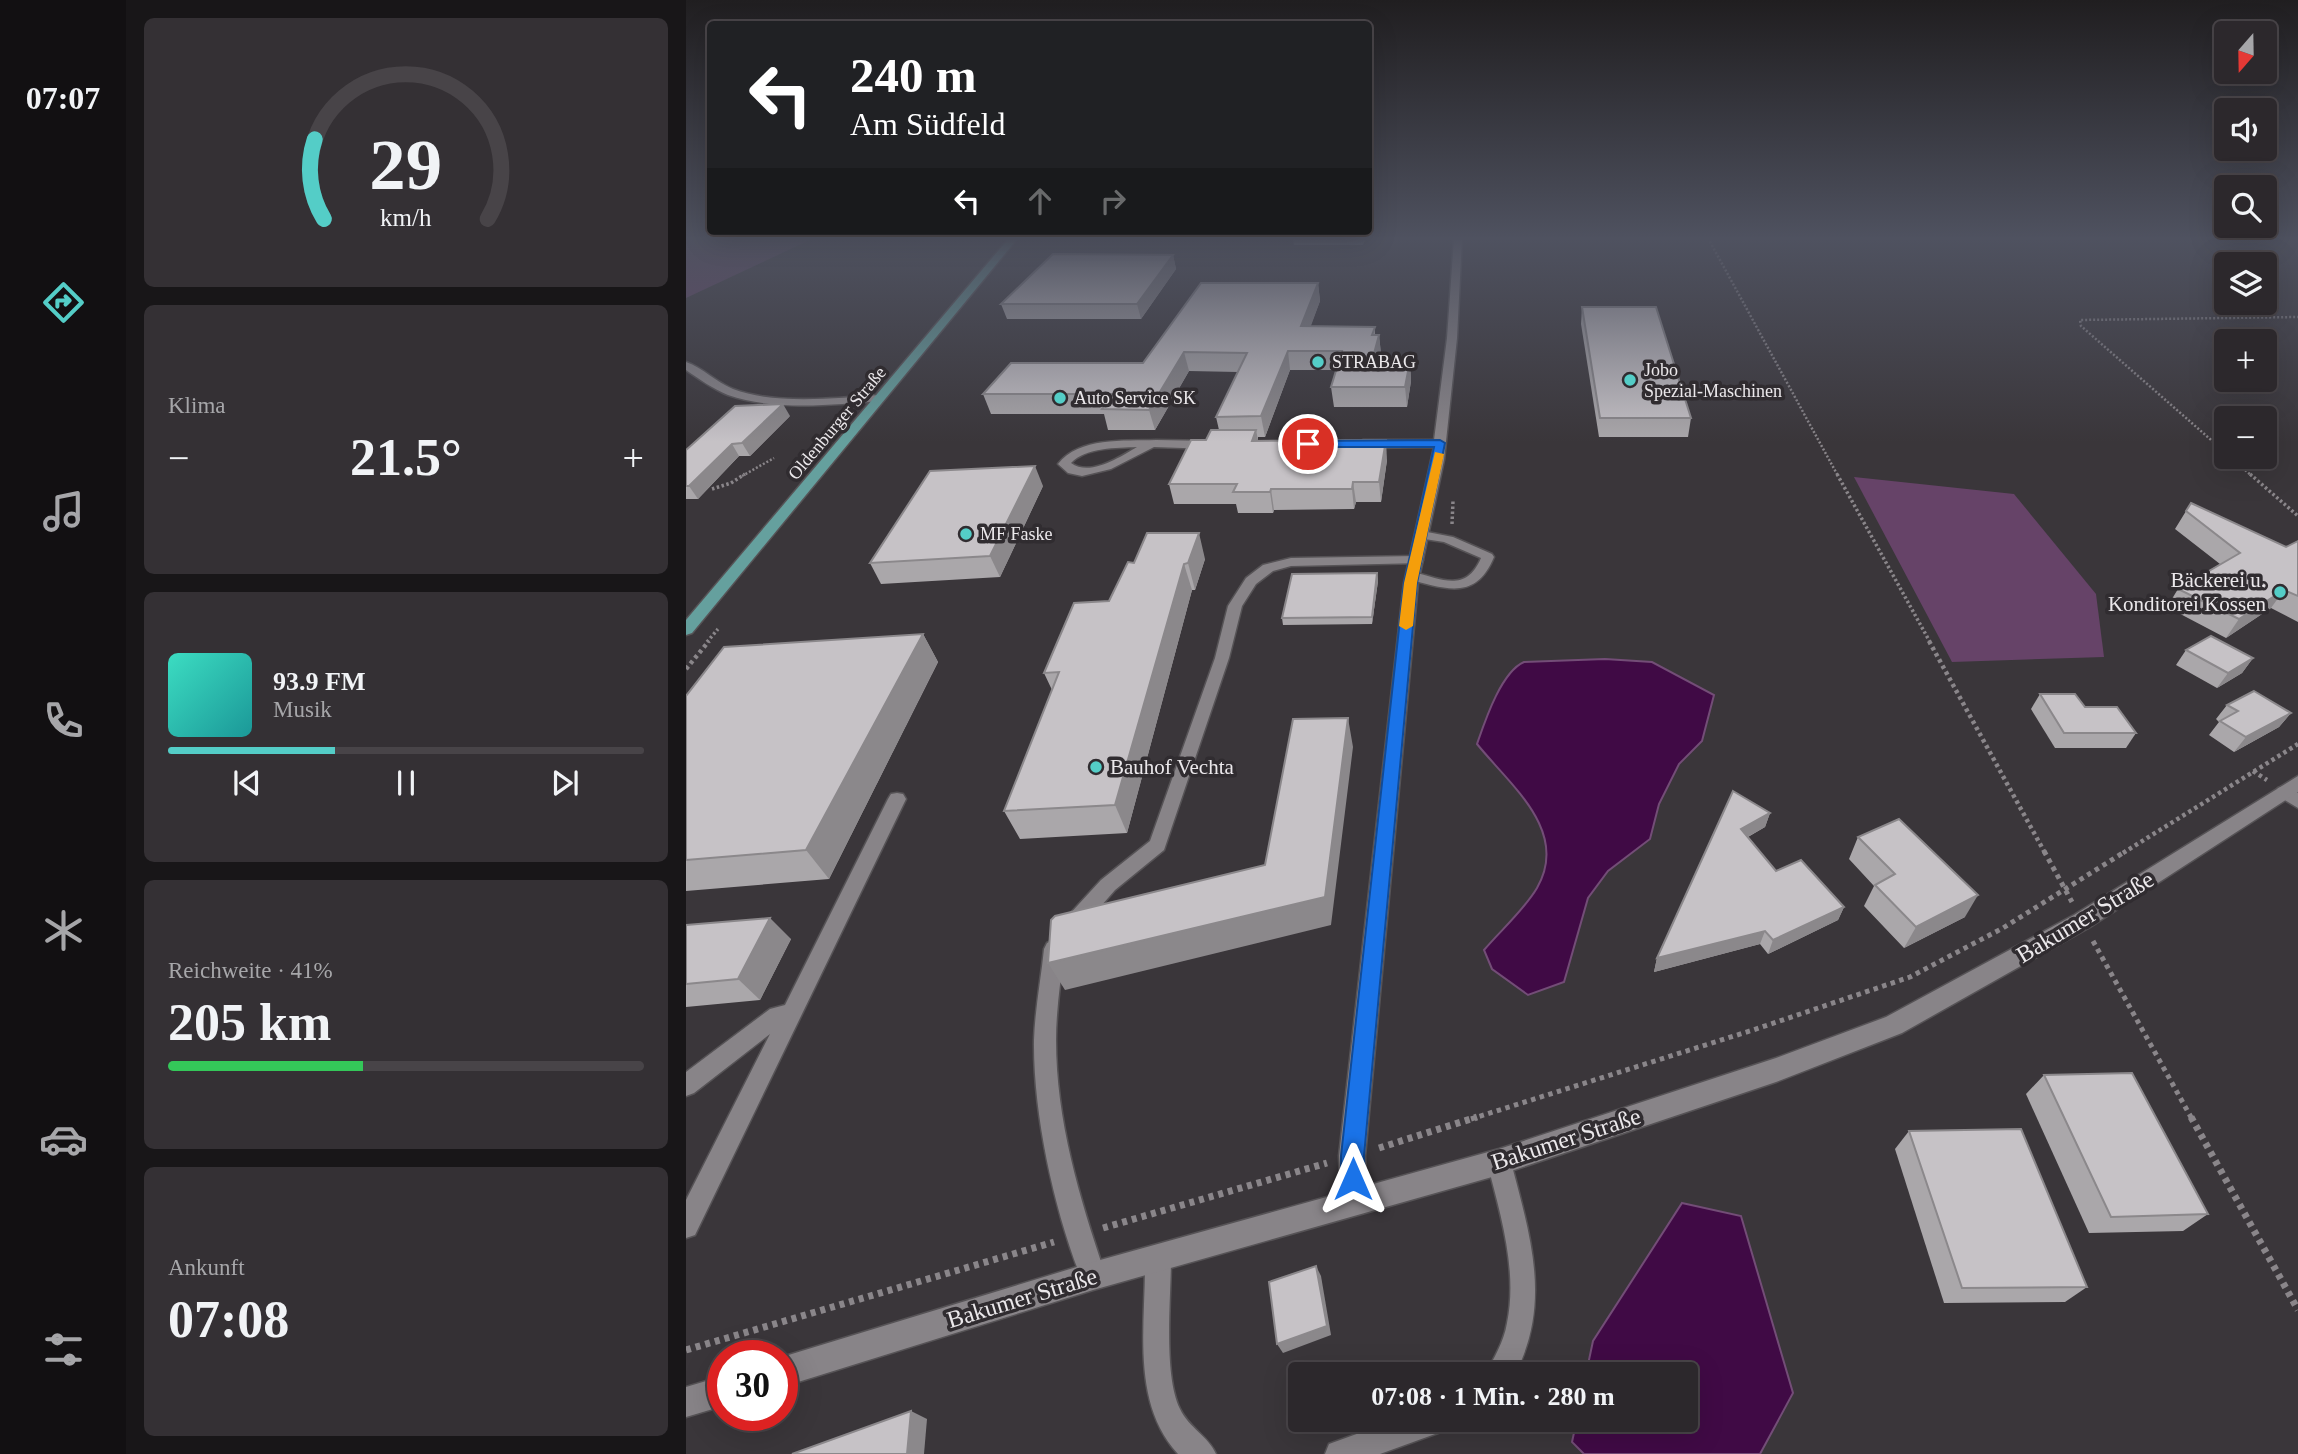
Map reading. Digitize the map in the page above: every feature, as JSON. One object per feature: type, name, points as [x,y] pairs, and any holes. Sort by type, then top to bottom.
[{"type":"main road","name":"Oldenburger Straße","points":[[686,630],[958,306]]},
{"type":"street","points":[[1354,1202],[1352,1156],[1415,568],[1440,443],[1454,306]]},
{"type":"street","points":[[686,365],[723,389],[748,397],[828,400],[880,398]]},
{"type":"street","points":[[1343,444],[1440,443]]},
{"type":"street","points":[[1150,445],[1119,463],[1085,472],[1067,468],[1064,464],[1066,458],[1082,449],[1116,444],[1219,445]]},
{"type":"street","name":"Bakumer Straße","points":[[798,1367],[1093,1276],[1499,1162],[1776,1070],[1894,1025],[2082,921],[2293,792]]},
{"type":"street","points":[[686,1402],[707,1396]]},
{"type":"lane","points":[[1093,1276],[1079,1235],[1054,1134],[1045,1040],[1055,944],[1108,885],[1158,845],[1222,658],[1235,606],[1251,581],[1268,568],[1291,562],[1415,568],[1445,585],[1466,585],[1483,573],[1488,557],[1462,543],[1441,536],[1422,535]]},
{"type":"lane","points":[[686,1226],[897,799]]},
{"type":"lane","points":[[686,1084],[777,1016],[790,1013]]},
{"type":"lane","points":[[1499,1162],[1518,1240],[1523,1292],[1516,1342],[1506,1362]]},
{"type":"lane","points":[[1158,1258],[1160,1390],[1172,1423],[1194,1450],[1202,1454]]},
{"type":"lane","points":[[1339,1454],[1402,1432]]},
{"type":"path","points":[[1745,306],[2298,1310]]},
{"type":"path","points":[[2214,442],[2081,326],[2080,320],[2099,317],[2298,317]]},
{"type":"path","points":[[712,489],[738,482],[759,462],[774,458]]},
{"type":"path","points":[[2244,469],[2298,516]]},
{"type":"path","points":[[2065,889],[2298,744]]},
{"type":"shaded area","points":[[1854,477],[2014,494],[2096,594],[2104,657],[1952,662]]},
{"type":"shaded area","points":[[1605,659],[1652,662],[1714,695],[1702,741],[1679,764],[1659,804],[1650,839],[1608,871],[1588,898],[1564,982],[1528,995],[1492,969],[1484,950],[1537,888],[1545,867],[1546,847],[1532,810],[1477,744],[1501,686],[1516,667],[1524,662]]},
{"type":"shaded area","points":[[1682,1203],[1741,1216],[1793,1393],[1760,1454],[1584,1454],[1572,1442],[1574,1432],[1698,1432],[1698,1362],[1589,1362],[1593,1341]]},
{"type":"building","points":[[1184,306],[1309,306],[1301,326],[1375,327],[1372,335],[1379,335],[1372,361],[1410,361],[1405,387],[1331,387],[1342,351],[1288,351],[1261,416],[1216,417],[1247,353],[1184,352],[1149,410],[1102,409],[1113,394],[983,394],[1011,363],[1143,363]]},
{"type":"building","name":"Jobo Spezial-Maschinen","points":[[1582,307],[1656,307],[1691,418],[1600,418]]},
{"type":"building","points":[[783,404],[742,443],[732,444],[686,486],[686,450],[735,406]]},
{"type":"building","points":[[1211,430],[1256,430],[1252,441],[1386,440],[1379,482],[1353,482],[1352,489],[1271,489],[1270,492],[1233,492],[1237,484],[1169,484],[1191,440],[1206,440]]},
{"type":"building","name":"MF Faske","points":[[1035,466],[990,556],[870,563],[930,471]]},
{"type":"building","points":[[2191,503],[2286,547],[2298,541],[2298,596],[2284,590],[2239,619],[2178,589],[2240,553],[2186,511]]},
{"type":"building","points":[[1147,533],[1199,533],[1188,563],[1184,564],[1115,805],[1004,811],[1059,672],[1044,673],[1074,603],[1109,601],[1128,562],[1134,563]]},
{"type":"building","points":[[1377,573],[1372,617],[1282,618],[1292,574]]},
{"type":"building","points":[[923,634],[806,850],[686,860],[686,696],[724,647]]},
{"type":"building","points":[[2211,636],[2253,658],[2228,673],[2186,650]]},
{"type":"building","points":[[2254,691],[2291,713],[2246,737],[2220,721],[2238,711],[2227,705]]},
{"type":"building","points":[[2040,694],[2075,694],[2085,707],[2117,707],[2136,733],[2064,733]]},
{"type":"building","points":[[1348,718],[1325,897],[1048,963],[1051,920],[1055,916],[1265,865],[1293,719]]},
{"type":"building","points":[[1733,791],[1770,813],[1741,829],[1776,871],[1801,860],[1844,907],[1773,940],[1765,931],[1657,958]]},
{"type":"building","points":[[1899,819],[1978,895],[1916,927],[1875,885],[1895,874],[1858,837]]},
{"type":"building","points":[[770,918],[738,979],[686,984],[686,925]]},
{"type":"building","points":[[2132,1073],[2208,1214],[2111,1217],[2044,1075]]},
{"type":"building","points":[[2021,1129],[2087,1287],[1962,1288],[1909,1131]]},
{"type":"building","points":[[1316,1266],[1327,1326],[1277,1344],[1269,1282]]},
{"type":"building","points":[[911,1411],[907,1454],[792,1454]]},
{"type":"slow traffic","points":[[1406,626],[1411,583],[1439,454]]},
{"type":"place","name":"STRABAG","points":[[1318,362]]},
{"type":"place","name":"Jobo Spezial-Maschinen","points":[[1630,380]]},
{"type":"place","name":"Auto Service SK","points":[[1060,398]]},
{"type":"place","name":"MF Faske","points":[[966,534]]},
{"type":"place","name":"Bäckerei u. Konditorei Kossen","points":[[2280,592]]},
{"type":"place","name":"Bauhof Vechta","points":[[1096,767]]},
{"type":"route","points":[[1308,444],[1440,443],[1411,583],[1352,1156],[1353,1179]]}]
